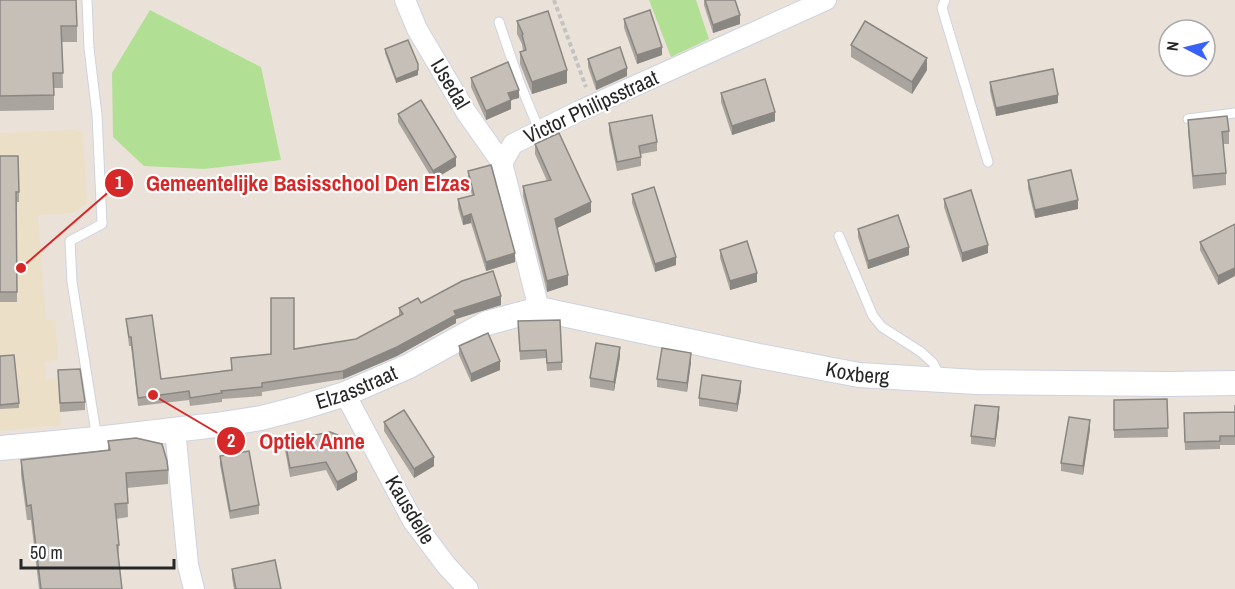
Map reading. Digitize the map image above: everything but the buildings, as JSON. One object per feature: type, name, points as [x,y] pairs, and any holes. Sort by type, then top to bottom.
[{"type":"street","name":"IJsedal","points":[[405,0],[417,29],[466,112],[502,163]]},
{"type":"street","name":"Victor Philipsstraat","points":[[539,309],[502,163],[513,144],[593,105],[826,0]]},
{"type":"street","name":"Koxberg","points":[[487,323],[539,309],[759,357],[859,375],[976,382],[1235,383]]},
{"type":"street","name":"Elzasstraat","points":[[0,448],[97,439],[261,418],[300,408],[345,394],[409,366],[487,323]]},
{"type":"street","name":"Kausdelle","points":[[345,394],[413,521],[446,565],[468,589]]},
{"type":"street","points":[[175,429],[188,565],[194,589]]},
{"type":"lane","points":[[87,0],[89,48],[97,115],[102,224],[70,241],[72,282],[97,439]]},
{"type":"lane","points":[[945,0],[942,8],[988,162]]},
{"type":"lane","points":[[499,22],[539,130]]},
{"type":"lane","points":[[1188,119],[1235,113]]},
{"type":"lane","points":[[839,236],[873,316],[882,327],[921,352],[933,363],[942,380]]},
{"type":"path","points":[[554,0],[593,105]]},
{"type":"shaded area","points":[[75,130],[83,132],[87,204],[73,213],[38,215],[46,320],[55,320],[58,360],[45,362],[46,380],[58,379],[61,425],[0,431],[0,133]]},
{"type":"green space","points":[[649,0],[696,0],[709,39],[671,57]]},
{"type":"green space","points":[[150,10],[261,67],[281,160],[204,169],[144,166],[113,137],[112,73]]},
{"type":"place","name":"Gemeentelijke Basisschool Den Elzas","points":[[21,268]]},
{"type":"place","name":"Optiek Anne","points":[[153,395]]}]
